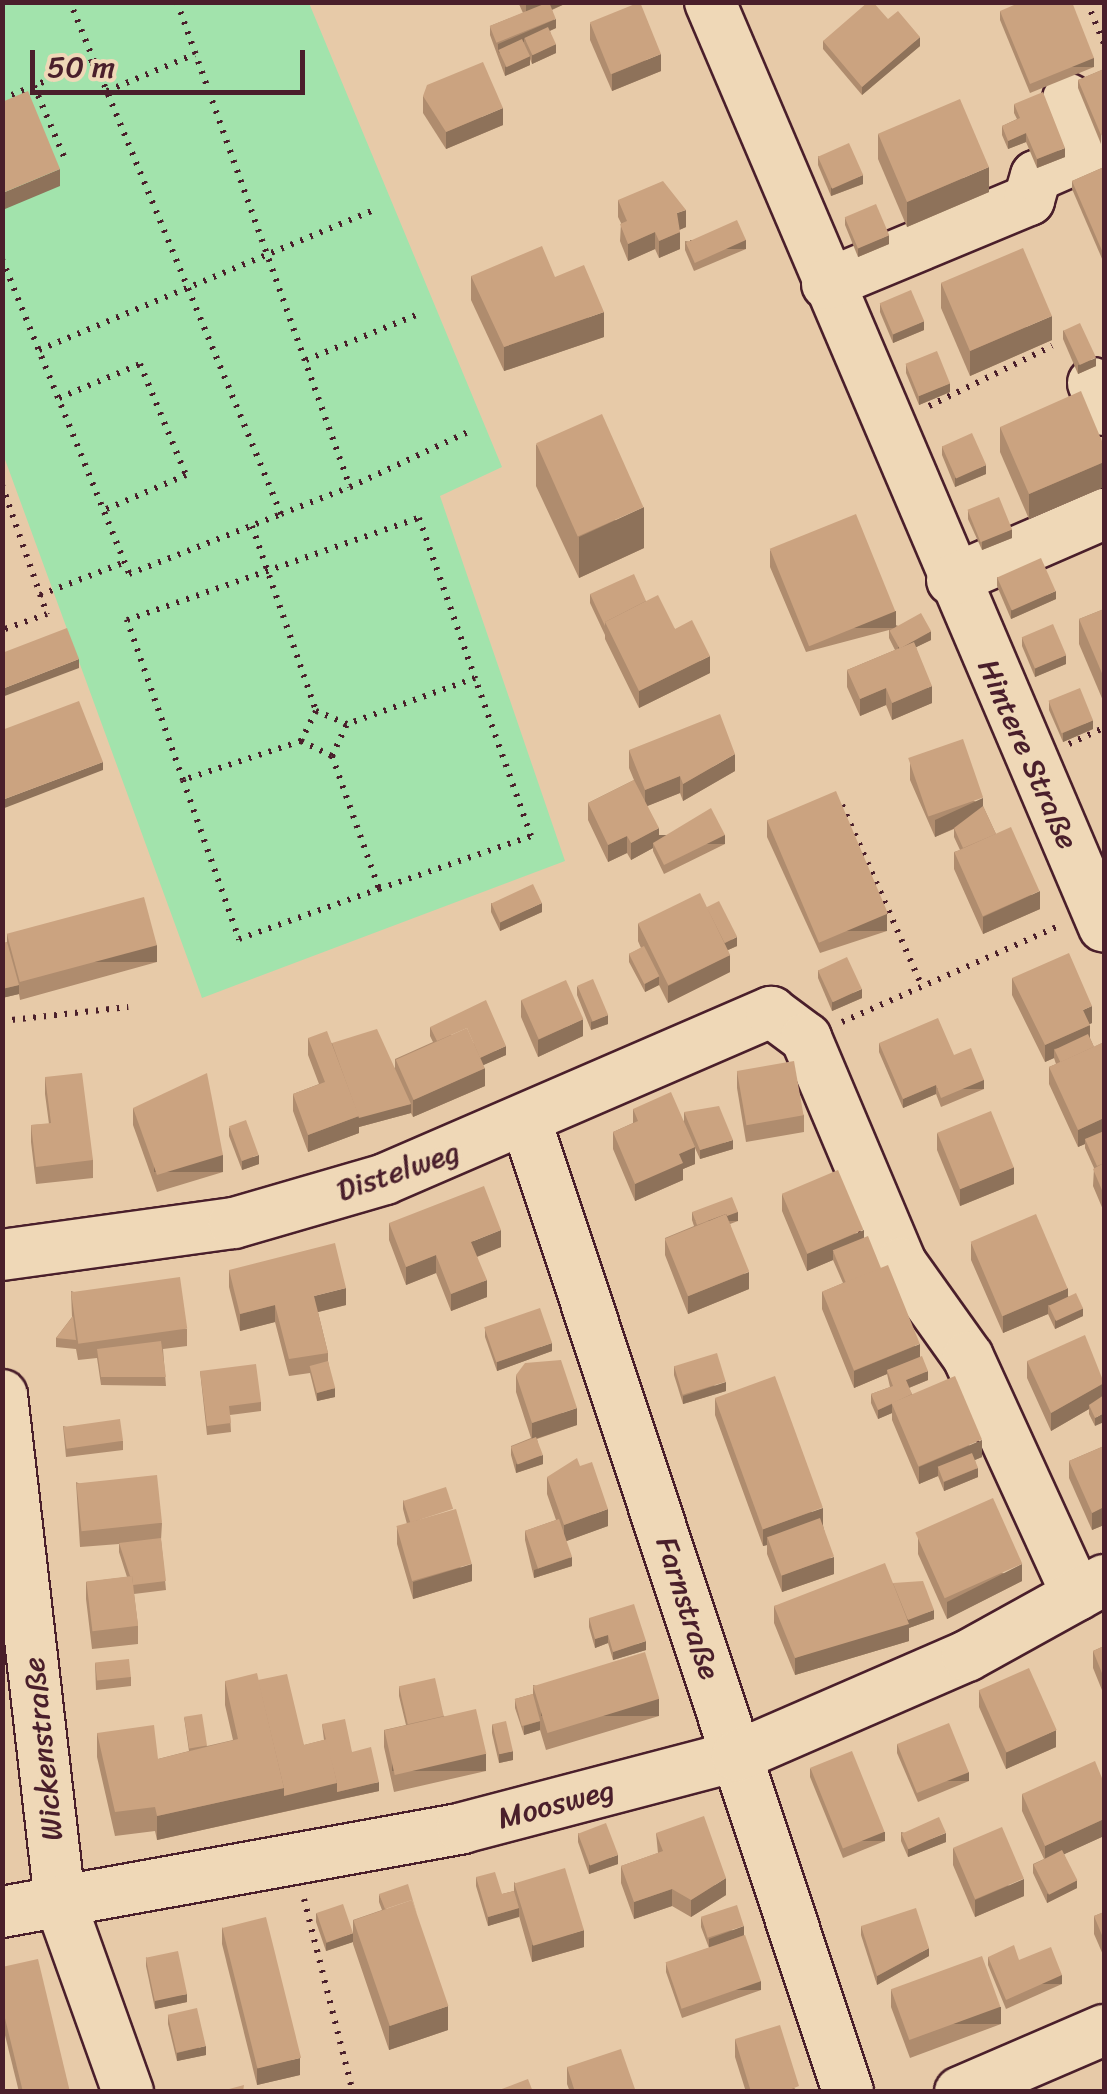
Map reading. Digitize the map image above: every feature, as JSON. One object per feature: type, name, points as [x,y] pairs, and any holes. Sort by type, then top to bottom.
[{"type":"street","name":"Hintere Straße","points":[[710,2],[952,580],[1100,918]]},
{"type":"street","points":[[827,284],[1029,200],[1036,176],[1091,152],[1068,99]]},
{"type":"street","points":[[952,580],[1104,514]]},
{"type":"street","name":"Distelweg","points":[[2,1255],[234,1223],[527,1124],[789,1025]]},
{"type":"street","name":"Moosweg","points":[[2,1912],[296,1863],[737,1756],[967,1656],[1090,1588],[968,1357],[901,1263],[789,1025]]},
{"type":"street","name":"Farnstraße","points":[[527,1124],[848,2092]]},
{"type":"street","name":"Wickenstraße","points":[[2,1395],[60,1902],[128,2092]]},
{"type":"street","points":[[960,2092],[1104,2030]]},
{"type":"path","points":[[70,2],[282,514]]},
{"type":"path","points":[[178,2],[350,486]]},
{"type":"path","points":[[1087,2],[1104,44]]},
{"type":"path","points":[[107,92],[196,54]]},
{"type":"path","points":[[2,98],[94,61]]},
{"type":"path","points":[[34,86],[65,159]]},
{"type":"path","points":[[39,350],[376,209]]},
{"type":"path","points":[[2,259],[129,574],[350,486],[468,432]]},
{"type":"path","points":[[306,360],[422,313]]},
{"type":"path","points":[[886,424],[1052,346]]},
{"type":"path","points":[[60,398],[140,364],[186,476],[104,510]]},
{"type":"path","points":[[2,485],[47,614],[2,630]]},
{"type":"path","points":[[419,518],[475,678],[531,836],[239,939],[127,620],[419,518]]},
{"type":"path","points":[[252,526],[316,711],[301,741]]},
{"type":"path","points":[[40,595],[124,562]]},
{"type":"path","points":[[316,711],[347,724],[475,678]]},
{"type":"path","points":[[347,724],[332,756],[379,889]]},
{"type":"path","points":[[183,780],[301,741],[332,756]]},
{"type":"path","points":[[842,805],[922,986]]},
{"type":"path","points":[[789,1025],[922,986],[1100,918]]},
{"type":"path","points":[[2,1021],[128,1007]]},
{"type":"path","points":[[296,1863],[353,2092]]},
{"type":"green space","points":[[3,3],[309,3],[502,467],[440,496],[565,861],[202,998],[3,454]]},
{"type":"building","points":[[549,2],[556,19],[496,43],[490,26]]},
{"type":"building","points":[[640,2],[661,54],[611,74],[590,22]]},
{"type":"building","points":[[868,2],[873,2],[888,19],[898,11],[920,37],[862,87],[823,41]]},
{"type":"building","points":[[1021,2],[1072,2],[1094,58],[1030,84],[1000,11]]},
{"type":"building","points":[[548,27],[556,44],[532,55],[524,38]]},
{"type":"building","points":[[522,39],[530,56],[506,67],[498,50]]},
{"type":"building","points":[[483,62],[503,108],[446,132],[423,96],[427,85]]},
{"type":"building","points":[[1104,69],[1104,134],[1101,135],[1078,80]]},
{"type":"building","points":[[28,91],[60,169],[5,192],[2,102]]},
{"type":"building","points":[[1043,92],[1065,148],[1037,159],[1026,133],[1008,141],[1002,126],[1020,118],[1014,104]]},
{"type":"building","points":[[960,99],[989,167],[907,202],[878,134]]},
{"type":"building","points":[[849,143],[863,175],[832,189],[818,157]]},
{"type":"building","points":[[1104,167],[1104,252],[1103,253],[1072,181]]},
{"type":"building","points":[[663,181],[686,210],[677,213],[680,232],[659,241],[655,232],[628,244],[620,224],[627,221],[618,200]]},
{"type":"building","points":[[876,204],[889,235],[858,249],[845,217]]},
{"type":"building","points":[[737,220],[746,240],[695,263],[686,243]]},
{"type":"building","points":[[542,246],[555,277],[584,265],[604,312],[504,347],[471,276]]},
{"type":"building","points":[[1023,248],[1052,316],[970,351],[941,283]]},
{"type":"building","points":[[911,290],[924,321],[893,335],[880,303]]},
{"type":"building","points":[[1080,323],[1096,357],[1080,365],[1064,331]]},
{"type":"building","points":[[937,351],[950,383],[919,396],[905,364]]},
{"type":"building","points":[[1081,391],[1104,446],[1104,462],[1029,494],[1000,427]]},
{"type":"building","points":[[602,414],[643,507],[578,536],[536,443]]},
{"type":"building","points":[[972,433],[986,465],[956,478],[942,446]]},
{"type":"building","points":[[999,497],[1012,529],[981,542],[967,510]]},
{"type":"building","points":[[856,514],[895,611],[809,646],[770,549]]},
{"type":"building","points":[[1041,558],[1056,591],[1012,610],[997,578]]},
{"type":"building","points":[[634,574],[646,601],[605,622],[605,626],[590,594]]},
{"type":"building","points":[[658,595],[675,629],[692,620],[710,656],[639,691],[605,622]]},
{"type":"building","points":[[1104,609],[1104,678],[1079,619]]},
{"type":"building","points":[[921,613],[931,631],[900,649],[890,630]]},
{"type":"building","points":[[1053,624],[1066,655],[1035,669],[1022,637]]},
{"type":"building","points":[[67,628],[79,659],[2,689],[2,653]]},
{"type":"building","points":[[914,642],[932,686],[892,703],[886,688],[860,699],[847,670]]},
{"type":"building","points":[[1080,688],[1093,720],[1062,733],[1048,701]]},
{"type":"building","points":[[79,701],[103,762],[2,800],[2,730]]},
{"type":"building","points":[[720,714],[735,754],[683,784],[680,776],[645,790],[629,750]]},
{"type":"building","points":[[963,739],[983,798],[928,817],[908,758]]},
{"type":"building","points":[[634,780],[659,828],[631,843],[627,836],[608,845],[588,803]]},
{"type":"building","points":[[836,791],[888,913],[819,943],[767,820]]},
{"type":"building","points":[[983,806],[996,834],[963,848],[954,828]]},
{"type":"building","points":[[711,808],[725,835],[664,865],[653,843]]},
{"type":"building","points":[[1011,827],[1039,891],[983,916],[954,852]]},
{"type":"building","points":[[533,884],[542,903],[500,922],[491,903]]},
{"type":"building","points":[[700,893],[730,955],[668,985],[638,923]]},
{"type":"building","points":[[144,897],[157,945],[20,982],[7,934]]},
{"type":"building","points":[[719,901],[737,937],[725,943],[707,907]]},
{"type":"building","points":[[7,942],[19,985],[2,989],[2,944]]},
{"type":"building","points":[[644,946],[659,976],[644,984],[629,954]]},
{"type":"building","points":[[1069,953],[1092,1006],[1083,1010],[1090,1025],[1045,1045],[1012,978]]},
{"type":"building","points":[[847,957],[862,989],[833,1002],[818,971]]},
{"type":"building","points":[[593,979],[608,1015],[593,1022],[577,986]]},
{"type":"building","points":[[566,980],[583,1019],[539,1039],[521,1000]]},
{"type":"building","points":[[486,1000],[506,1046],[480,1058],[467,1028],[437,1041],[430,1027]]},
{"type":"building","points":[[938,1018],[954,1055],[971,1048],[984,1080],[941,1098],[936,1085],[903,1099],[879,1043]]},
{"type":"building","points":[[467,1028],[485,1068],[414,1100],[396,1060]]},
{"type":"building","points":[[377,1029],[411,1104],[359,1118],[332,1043]]},
{"type":"building","points":[[327,1031],[359,1116],[308,1135],[293,1094],[325,1082],[308,1038]]},
{"type":"building","points":[[1088,1034],[1094,1047],[1060,1062],[1054,1050]]},
{"type":"building","points":[[1104,1042],[1104,1118],[1078,1130],[1049,1067]]},
{"type":"building","points":[[794,1061],[804,1115],[746,1125],[737,1071]]},
{"type":"building","points":[[82,1073],[93,1160],[36,1167],[31,1125],[51,1123],[45,1077]]},
{"type":"building","points":[[207,1073],[223,1155],[157,1175],[133,1108]]},
{"type":"building","points":[[671,1092],[695,1147],[679,1154],[683,1163],[635,1184],[613,1132],[638,1121],[633,1109]]},
{"type":"building","points":[[719,1106],[733,1140],[700,1150],[684,1112]]},
{"type":"building","points":[[991,1111],[1014,1168],[960,1189],[937,1133]]},
{"type":"building","points":[[246,1120],[259,1155],[242,1161],[229,1126]]},
{"type":"building","points":[[1104,1131],[1104,1163],[1097,1166],[1085,1139]]},
{"type":"building","points":[[1104,1163],[1104,1195],[1093,1169]]},
{"type":"building","points":[[838,1170],[863,1230],[807,1254],[782,1194]]},
{"type":"building","points":[[484,1186],[501,1230],[471,1242],[487,1280],[451,1294],[436,1255],[406,1267],[389,1223]]},
{"type":"building","points":[[732,1197],[738,1212],[697,1225],[692,1212]]},
{"type":"building","points":[[726,1214],[749,1271],[688,1296],[665,1239]]},
{"type":"building","points":[[1036,1214],[1068,1289],[1002,1316],[971,1242]]},
{"type":"building","points":[[868,1236],[881,1268],[846,1283],[833,1250]]},
{"type":"building","points":[[335,1243],[346,1288],[314,1296],[328,1353],[289,1359],[275,1305],[240,1314],[229,1270]]},
{"type":"building","points":[[888,1265],[920,1344],[854,1370],[822,1292]]},
{"type":"building","points":[[180,1277],[187,1328],[78,1344],[71,1292]]},
{"type":"building","points":[[1076,1293],[1083,1308],[1056,1321],[1049,1306]]},
{"type":"building","points":[[540,1308],[552,1343],[496,1362],[484,1327]]},
{"type":"building","points":[[73,1316],[76,1340],[56,1338]]},
{"type":"building","points":[[1085,1335],[1104,1383],[1051,1413],[1027,1361]]},
{"type":"building","points":[[161,1341],[166,1377],[101,1377],[97,1349]]},
{"type":"building","points":[[717,1353],[726,1382],[683,1395],[674,1366]]},
{"type":"building","points":[[922,1356],[928,1371],[906,1380],[912,1394],[878,1410],[871,1394],[893,1386],[887,1370]]},
{"type":"building","points":[[561,1360],[577,1408],[532,1423],[516,1375],[525,1363]]},
{"type":"building","points":[[328,1361],[335,1388],[317,1393],[310,1366]]},
{"type":"building","points":[[256,1364],[261,1402],[229,1406],[231,1423],[207,1426],[200,1371]]},
{"type":"building","points":[[775,1376],[823,1508],[763,1529],[715,1398]]},
{"type":"building","points":[[955,1376],[982,1440],[918,1466],[891,1403]]},
{"type":"building","points":[[1104,1395],[1104,1413],[1095,1418],[1089,1405]]},
{"type":"building","points":[[120,1419],[123,1441],[67,1449],[64,1427]]},
{"type":"building","points":[[536,1437],[543,1455],[518,1464],[511,1447]]},
{"type":"building","points":[[1104,1446],[1104,1507],[1092,1513],[1069,1461]]},
{"type":"building","points":[[972,1453],[978,1468],[944,1482],[938,1467]]},
{"type":"building","points":[[577,1458],[580,1466],[592,1462],[608,1509],[564,1525],[547,1477]]},
{"type":"building","points":[[157,1475],[162,1523],[81,1531],[76,1483]]},
{"type":"building","points":[[446,1487],[453,1509],[410,1523],[403,1501]]},
{"type":"building","points":[[993,1498],[1022,1564],[945,1598],[915,1533]]},
{"type":"building","points":[[456,1509],[472,1564],[412,1581],[396,1526]]},
{"type":"building","points":[[820,1518],[834,1557],[781,1576],[767,1537]]},
{"type":"building","points":[[559,1519],[572,1557],[538,1569],[525,1531]]},
{"type":"building","points":[[161,1538],[166,1581],[133,1585],[119,1543]]},
{"type":"building","points":[[885,1563],[909,1624],[795,1658],[774,1606]]},
{"type":"building","points":[[132,1576],[138,1626],[92,1631],[86,1582]]},
{"type":"building","points":[[923,1581],[934,1610],[908,1620],[893,1583]]},
{"type":"building","points":[[634,1604],[646,1641],[613,1652],[608,1635],[595,1639],[589,1618]]},
{"type":"building","points":[[1104,1646],[1104,1678],[1093,1651]]},
{"type":"building","points":[[645,1652],[659,1699],[547,1733],[533,1686]]},
{"type":"building","points":[[129,1659],[131,1677],[97,1680],[95,1663]]},
{"type":"building","points":[[1029,1668],[1057,1730],[1006,1752],[979,1690]]},
{"type":"building","points":[[257,1673],[284,1788],[157,1816],[155,1807],[115,1812],[97,1733],[154,1725],[158,1759],[238,1739],[225,1681]]},
{"type":"building","points":[[287,1674],[304,1745],[327,1739],[337,1783],[284,1796],[258,1680]]},
{"type":"building","points":[[435,1678],[444,1716],[408,1724],[399,1686]]},
{"type":"building","points":[[533,1694],[540,1721],[522,1726],[515,1699]]},
{"type":"building","points":[[476,1709],[486,1754],[395,1775],[384,1730]]},
{"type":"building","points":[[202,1714],[207,1746],[189,1748],[184,1717]]},
{"type":"building","points":[[345,1719],[352,1752],[371,1747],[379,1782],[337,1792],[322,1724]]},
{"type":"building","points":[[506,1721],[513,1751],[499,1754],[492,1724]]},
{"type":"building","points":[[949,1723],[969,1772],[917,1793],[897,1744]]},
{"type":"building","points":[[852,1751],[885,1832],[843,1849],[810,1768]]},
{"type":"building","points":[[1095,1761],[1104,1783],[1104,1819],[1045,1846],[1022,1794]]},
{"type":"building","points":[[704,1816],[726,1878],[691,1900],[672,1889],[634,1902],[621,1866],[663,1851],[656,1833]]},
{"type":"building","points":[[939,1817],[946,1833],[908,1849],[902,1834]]},
{"type":"building","points":[[606,1823],[618,1855],[590,1865],[578,1834]]},
{"type":"building","points":[[1002,1827],[1024,1879],[975,1899],[953,1848]]},
{"type":"building","points":[[1062,1850],[1077,1880],[1049,1895],[1033,1865]]},
{"type":"building","points":[[565,1868],[584,1930],[533,1946],[514,1883]]},
{"type":"building","points":[[495,1872],[502,1894],[514,1891],[519,1908],[488,1917],[476,1877]]},
{"type":"building","points":[[408,1884],[417,1914],[412,1900],[385,1909],[379,1894]]},
{"type":"building","points":[[412,1900],[448,2006],[390,2026],[353,1920]]},
{"type":"building","points":[[343,1904],[353,1933],[327,1942],[317,1913]]},
{"type":"building","points":[[737,1905],[744,1926],[708,1938],[701,1917]]},
{"type":"building","points":[[916,1908],[929,1948],[877,1976],[861,1926]]},
{"type":"building","points":[[1104,1912],[1104,1940],[1094,1916]]},
{"type":"building","points":[[266,1917],[301,2058],[257,2069],[222,1928]]},
{"type":"building","points":[[745,1935],[761,1981],[682,2009],[666,1962]]},
{"type":"building","points":[[1014,1945],[1019,1960],[1051,1947],[1062,1975],[1006,2000],[988,1957]]},
{"type":"building","points":[[178,1951],[187,1994],[155,2001],[146,1958]]},
{"type":"building","points":[[982,1956],[1000,2007],[909,2040],[891,1989]]},
{"type":"building","points":[[38,1959],[70,2092],[23,2092],[2,2006],[2,1967]]},
{"type":"building","points":[[197,2008],[206,2046],[177,2053],[168,2015]]},
{"type":"building","points":[[780,2025],[799,2086],[784,2092],[751,2092],[735,2039]]},
{"type":"building","points":[[621,2049],[636,2092],[575,2092],[567,2067]]},
{"type":"building","points":[[528,2079],[533,2092],[494,2092]]},
{"type":"building","points":[[244,2085],[243,2092],[218,2092]]}]
